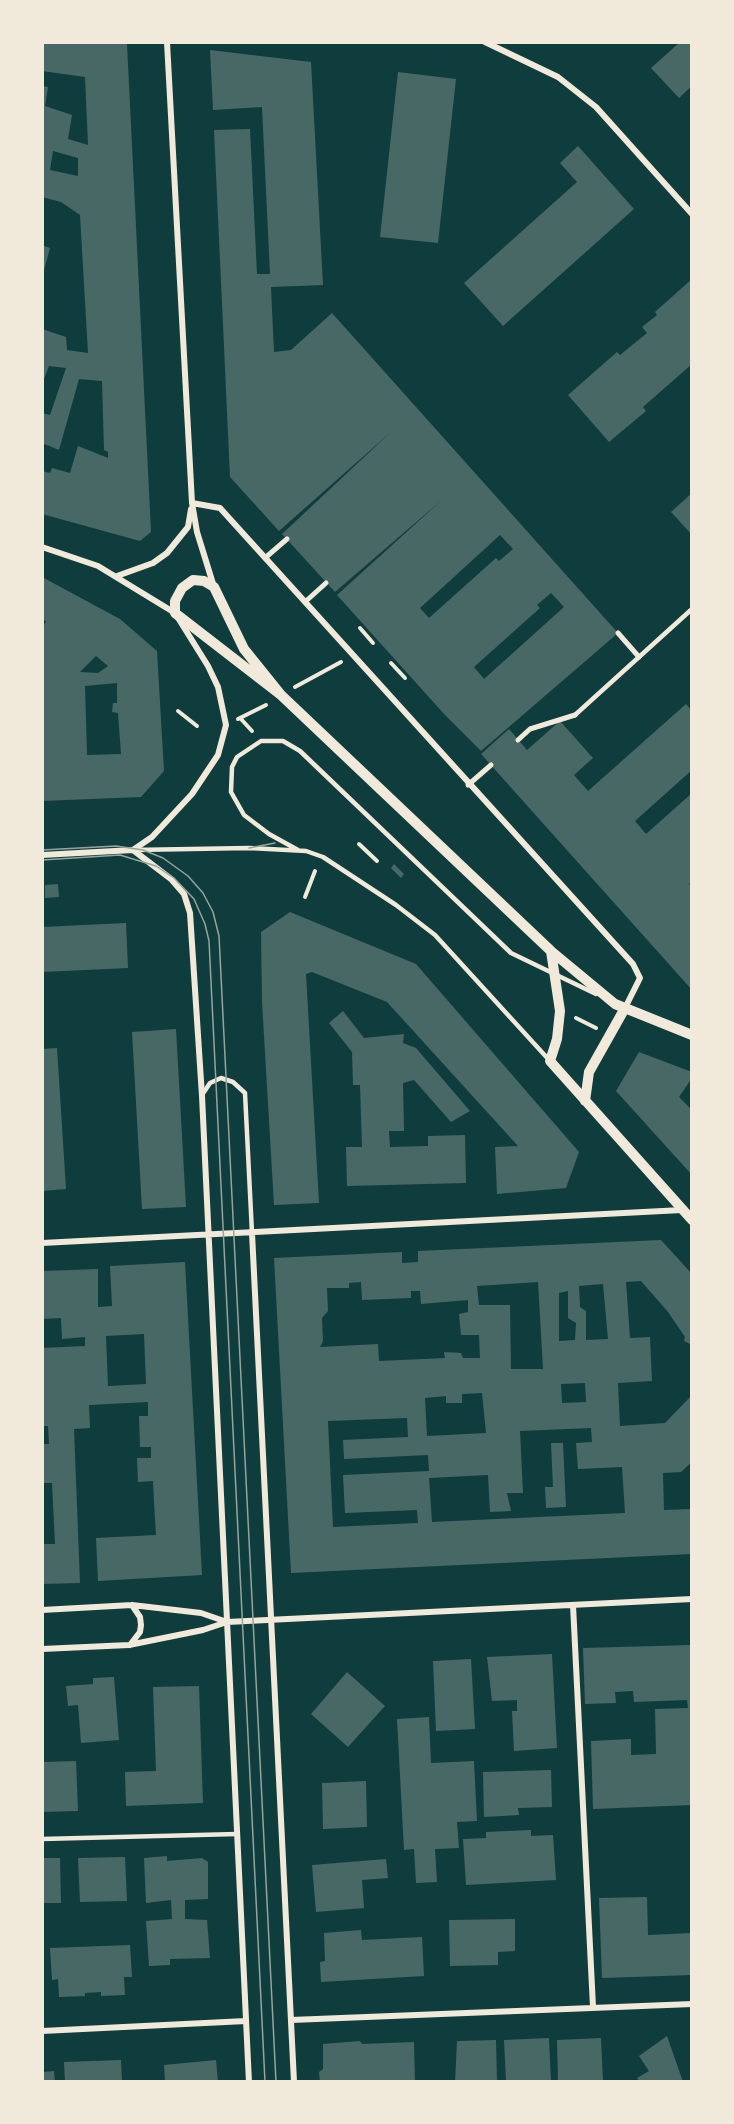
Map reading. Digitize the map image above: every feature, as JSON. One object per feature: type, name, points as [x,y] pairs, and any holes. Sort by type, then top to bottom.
[{"type":"street","points":[[166,42],[192,503],[197,532],[214,587],[244,649],[281,695]]},
{"type":"street","points":[[485,42],[558,77],[596,107],[692,214]]},
{"type":"street","points":[[192,503],[220,508],[468,785],[633,964],[640,978],[589,1072],[585,1101]]},
{"type":"street","points":[[117,576],[153,563],[172,548],[188,528],[192,503]]},
{"type":"street","points":[[265,558],[286,539]]},
{"type":"street","points":[[42,547],[98,566],[175,613],[281,695],[551,951],[606,998],[692,1035]]},
{"type":"street","points":[[42,855],[133,850],[152,837],[192,794],[218,755],[226,725],[218,687],[208,666],[175,613],[175,601],[182,588],[193,580],[204,581],[214,587]]},
{"type":"street","points":[[305,602],[326,583]]},
{"type":"street","points":[[618,633],[639,657]]},
{"type":"street","points":[[519,740],[530,729],[575,715]]},
{"type":"street","points":[[468,785],[491,765]]},
{"type":"street","points":[[133,850],[171,879],[184,894],[190,914],[202,1096],[249,2082]]},
{"type":"street","points":[[551,951],[560,1011],[557,1039],[550,1061],[692,1220]]},
{"type":"street","points":[[42,1243],[682,1210]]},
{"type":"street","points":[[252,1233],[294,2082]]},
{"type":"street","points":[[42,1649],[129,1645],[203,1630],[227,1622],[692,1599]]},
{"type":"street","points":[[42,1610],[132,1605],[201,1613],[227,1622]]},
{"type":"street","points":[[129,1645],[140,1632],[141,1625],[140,1617],[132,1605]]},
{"type":"street","points":[[573,1605],[593,2007]]},
{"type":"street","points":[[291,2020],[692,2004]]},
{"type":"street","points":[[42,2031],[246,2021]]},
{"type":"lane","points":[[575,715],[692,609]]},
{"type":"lane","points":[[298,850],[269,834],[244,815],[231,792],[232,767],[237,757],[261,741],[283,741],[300,751],[498,941],[523,960],[606,998]]},
{"type":"lane","points":[[133,850],[298,850],[315,853],[332,862],[435,935],[550,1061]]},
{"type":"lane","points":[[202,1096],[210,1083],[221,1077],[233,1082],[245,1093],[252,1233]]},
{"type":"lane","points":[[42,1839],[237,1834]]},
{"type":"path","points":[[360,628],[373,643]]},
{"type":"path","points":[[294,687],[345,660]]},
{"type":"path","points":[[391,663],[405,678]]},
{"type":"path","points":[[232,722],[269,703]]},
{"type":"path","points":[[178,711],[197,726]]},
{"type":"path","points":[[240,718],[252,732]]},
{"type":"path","points":[[359,844],[377,861]]},
{"type":"path","points":[[305,897],[315,871]]},
{"type":"path","points":[[575,1018],[598,1029]]},
{"type":"building","points":[[42,42],[127,44],[151,532],[140,541],[42,514],[42,471],[50,473],[52,468],[70,473],[78,446],[108,458],[108,452],[104,450],[102,381],[79,379],[59,450],[42,443],[42,413],[50,415],[66,368],[49,366],[42,384],[42,329],[66,337],[67,350],[88,353],[80,215],[61,202],[42,197],[42,86],[48,87],[45,106],[72,115],[68,139],[88,145],[85,77],[42,71]],"holes":[[[53,151],[78,158],[78,176],[50,170]]]},
{"type":"building","points":[[680,42],[692,42],[692,86],[679,98],[651,68]]},
{"type":"building","points":[[210,50],[311,62],[323,285],[271,287],[274,352],[291,350],[332,313],[618,633],[481,751],[445,715],[337,595],[443,499],[335,592],[282,534],[391,432],[279,531],[230,477],[214,130],[250,129],[257,274],[270,274],[262,107],[213,110]],"holes":[[[500,535],[513,549],[499,561],[496,558],[429,618],[420,608]],[[551,593],[564,607],[484,679],[474,667],[540,608],[537,605]]]},
{"type":"building","points":[[398,72],[456,79],[438,243],[380,237]]},
{"type":"building","points":[[578,146],[634,209],[503,326],[464,283],[577,182],[560,163]]},
{"type":"building","points":[[42,245],[50,248],[43,274],[42,274]]},
{"type":"building","points":[[692,279],[692,364],[643,407],[646,411],[609,442],[568,395],[617,352],[620,355],[647,333],[642,327],[657,315],[655,312]]},
{"type":"building","points":[[692,493],[692,535],[671,512]]},
{"type":"building","points":[[42,577],[120,619],[157,651],[164,771],[141,797],[42,801],[42,629],[46,621],[42,620]],"holes":[[[96,656],[108,666],[98,673],[80,672]],[[117,683],[117,703],[113,703],[112,712],[118,713],[121,754],[87,755],[85,686]]]},
{"type":"building","points":[[686,704],[692,711],[692,770],[635,821],[646,834],[692,793],[692,882],[689,884],[692,887],[692,990],[481,754],[509,729],[527,750],[560,721],[593,758],[574,775],[588,791]]},
{"type":"building","points":[[394,864],[404,874],[401,878],[391,868]]},
{"type":"building","points":[[58,884],[59,897],[45,898],[45,885]]},
{"type":"building","points":[[290,912],[416,964],[579,1152],[566,1188],[497,1194],[495,1147],[518,1146],[387,1002],[312,972],[306,974],[319,1203],[274,1205],[262,1002],[261,932]]},
{"type":"building","points":[[126,923],[128,968],[42,972],[42,927]]},
{"type":"building","points":[[343,1011],[364,1038],[404,1034],[403,1043],[416,1048],[470,1111],[451,1122],[414,1080],[403,1083],[404,1131],[389,1131],[390,1147],[428,1146],[428,1136],[465,1135],[466,1183],[347,1186],[346,1147],[362,1147],[360,1085],[353,1085],[352,1052],[329,1023]]},
{"type":"building","points":[[176,1029],[186,1207],[142,1209],[132,1032]]},
{"type":"building","points":[[57,1048],[66,1189],[42,1191],[42,1049]]},
{"type":"building","points":[[639,1052],[692,1072],[692,1078],[679,1097],[692,1110],[692,1175],[616,1091]]},
{"type":"building","points":[[661,1240],[692,1274],[692,1345],[684,1341],[685,1337],[668,1312],[641,1281],[626,1282],[630,1338],[650,1337],[652,1381],[618,1383],[620,1426],[665,1423],[692,1395],[692,1462],[681,1472],[663,1473],[664,1510],[692,1509],[692,1554],[291,1573],[274,1258],[402,1252],[402,1263],[418,1262],[418,1251]],"holes":[[[361,1282],[362,1300],[411,1298],[411,1291],[420,1291],[421,1304],[468,1300],[468,1312],[459,1314],[461,1335],[479,1335],[480,1358],[463,1358],[461,1353],[444,1352],[445,1358],[379,1361],[378,1344],[320,1347],[323,1341],[322,1318],[328,1311],[327,1288],[349,1288],[349,1283]],[[538,1282],[543,1369],[511,1369],[510,1305],[479,1305],[477,1286]],[[603,1284],[608,1339],[586,1340],[586,1311],[580,1307],[579,1286]],[[568,1291],[568,1318],[576,1323],[575,1340],[559,1341],[559,1293]],[[585,1383],[586,1402],[562,1403],[561,1384]],[[482,1393],[486,1433],[427,1436],[425,1398],[446,1396],[446,1403],[462,1403],[462,1394]],[[407,1418],[408,1437],[343,1440],[344,1459],[428,1455],[429,1471],[343,1475],[345,1513],[417,1510],[418,1523],[333,1527],[328,1421]],[[591,1428],[592,1442],[576,1443],[578,1469],[622,1467],[625,1513],[432,1522],[429,1478],[488,1475],[490,1512],[511,1511],[507,1493],[523,1493],[520,1431]]]},
{"type":"building","points":[[185,1262],[202,1575],[98,1581],[96,1538],[156,1535],[153,1481],[138,1482],[137,1458],[151,1458],[151,1447],[140,1447],[139,1416],[148,1416],[148,1402],[89,1405],[90,1428],[74,1429],[80,1583],[42,1584],[42,1544],[55,1544],[52,1483],[42,1483],[42,1444],[49,1444],[48,1426],[42,1426],[42,1348],[85,1346],[85,1337],[62,1339],[61,1318],[42,1319],[42,1271],[98,1269],[98,1307],[112,1306],[110,1266]],"holes":[[[144,1334],[146,1384],[108,1386],[106,1336]]]},
{"type":"building","points":[[551,1443],[563,1443],[566,1507],[546,1508],[545,1487],[553,1487]]},
{"type":"building","points":[[692,1645],[692,1805],[593,1809],[591,1741],[631,1739],[631,1755],[656,1754],[655,1709],[688,1708],[687,1700],[634,1702],[633,1691],[615,1692],[616,1703],[585,1704],[583,1648]]},
{"type":"building","points":[[552,1654],[557,1748],[514,1751],[512,1711],[517,1711],[517,1700],[492,1701],[487,1657]]},
{"type":"building","points":[[471,1659],[475,1729],[436,1731],[433,1661]]},
{"type":"building","points":[[347,1672],[385,1706],[348,1747],[311,1714]]},
{"type":"building","points":[[114,1677],[119,1740],[81,1743],[78,1705],[68,1706],[66,1686],[93,1684],[93,1678]]},
{"type":"building","points":[[199,1686],[203,1803],[126,1806],[125,1772],[156,1771],[153,1687]]},
{"type":"building","points":[[429,1717],[431,1763],[474,1761],[477,1821],[457,1822],[459,1848],[435,1849],[437,1882],[416,1883],[414,1849],[404,1850],[397,1719]]},
{"type":"building","points":[[76,1761],[78,1811],[42,1812],[42,1762]]},
{"type":"building","points":[[551,1770],[552,1807],[518,1808],[519,1815],[484,1817],[483,1772]]},
{"type":"building","points":[[366,1781],[367,1827],[323,1829],[322,1783]]},
{"type":"building","points":[[531,1830],[531,1836],[553,1835],[556,1880],[466,1885],[463,1839],[486,1838],[486,1832]]},
{"type":"building","points":[[167,1856],[167,1861],[202,1858],[208,1862],[208,1899],[185,1900],[185,1919],[207,1920],[210,1958],[170,1959],[170,1965],[149,1966],[146,1921],[172,1919],[171,1900],[146,1903],[144,1858]]},
{"type":"building","points":[[125,1857],[127,1901],[80,1902],[78,1858]]},
{"type":"building","points":[[42,1858],[60,1858],[61,1903],[42,1903]]},
{"type":"building","points":[[386,1859],[388,1878],[362,1880],[364,1908],[316,1912],[312,1865]]},
{"type":"building","points":[[647,1897],[648,1935],[692,1933],[692,1975],[602,1978],[599,1898]]},
{"type":"building","points":[[515,1919],[515,1951],[498,1952],[498,1965],[450,1966],[449,1920]]},
{"type":"building","points":[[361,1930],[362,1940],[422,1937],[424,1976],[321,1982],[320,1962],[325,1961],[324,1933]]},
{"type":"building","points":[[130,1945],[132,1977],[124,1977],[125,1995],[101,1996],[101,1992],[85,1993],[85,1996],[59,1997],[58,1979],[52,1980],[50,1948]]},
{"type":"building","points":[[667,2036],[683,2082],[640,2082],[637,2078],[649,2071],[639,2056]]},
{"type":"building","points":[[549,2038],[551,2082],[506,2082],[504,2040]]},
{"type":"building","points":[[601,2038],[603,2082],[558,2082],[557,2040]]},
{"type":"building","points":[[496,2040],[497,2082],[455,2082],[457,2041]]},
{"type":"building","points":[[360,2041],[362,2044],[414,2042],[415,2082],[320,2082],[319,2072],[323,2069],[323,2044]]},
{"type":"building","points":[[121,2060],[122,2082],[65,2082],[64,2062]]},
{"type":"building","points":[[216,2060],[218,2082],[165,2082],[164,2065]]},
{"type":"building","points":[[54,2071],[55,2082],[42,2082],[42,2072]]},
{"type":"tram line","points":[[249,848],[275,843]]},
{"type":"tram line","points":[[42,850],[116,846],[143,850],[163,858],[188,876],[203,893],[213,912],[219,936],[276,2082]]},
{"type":"tram line","points":[[42,860],[120,855],[156,866],[174,878],[194,899],[205,924],[209,941],[265,2082]]}]
